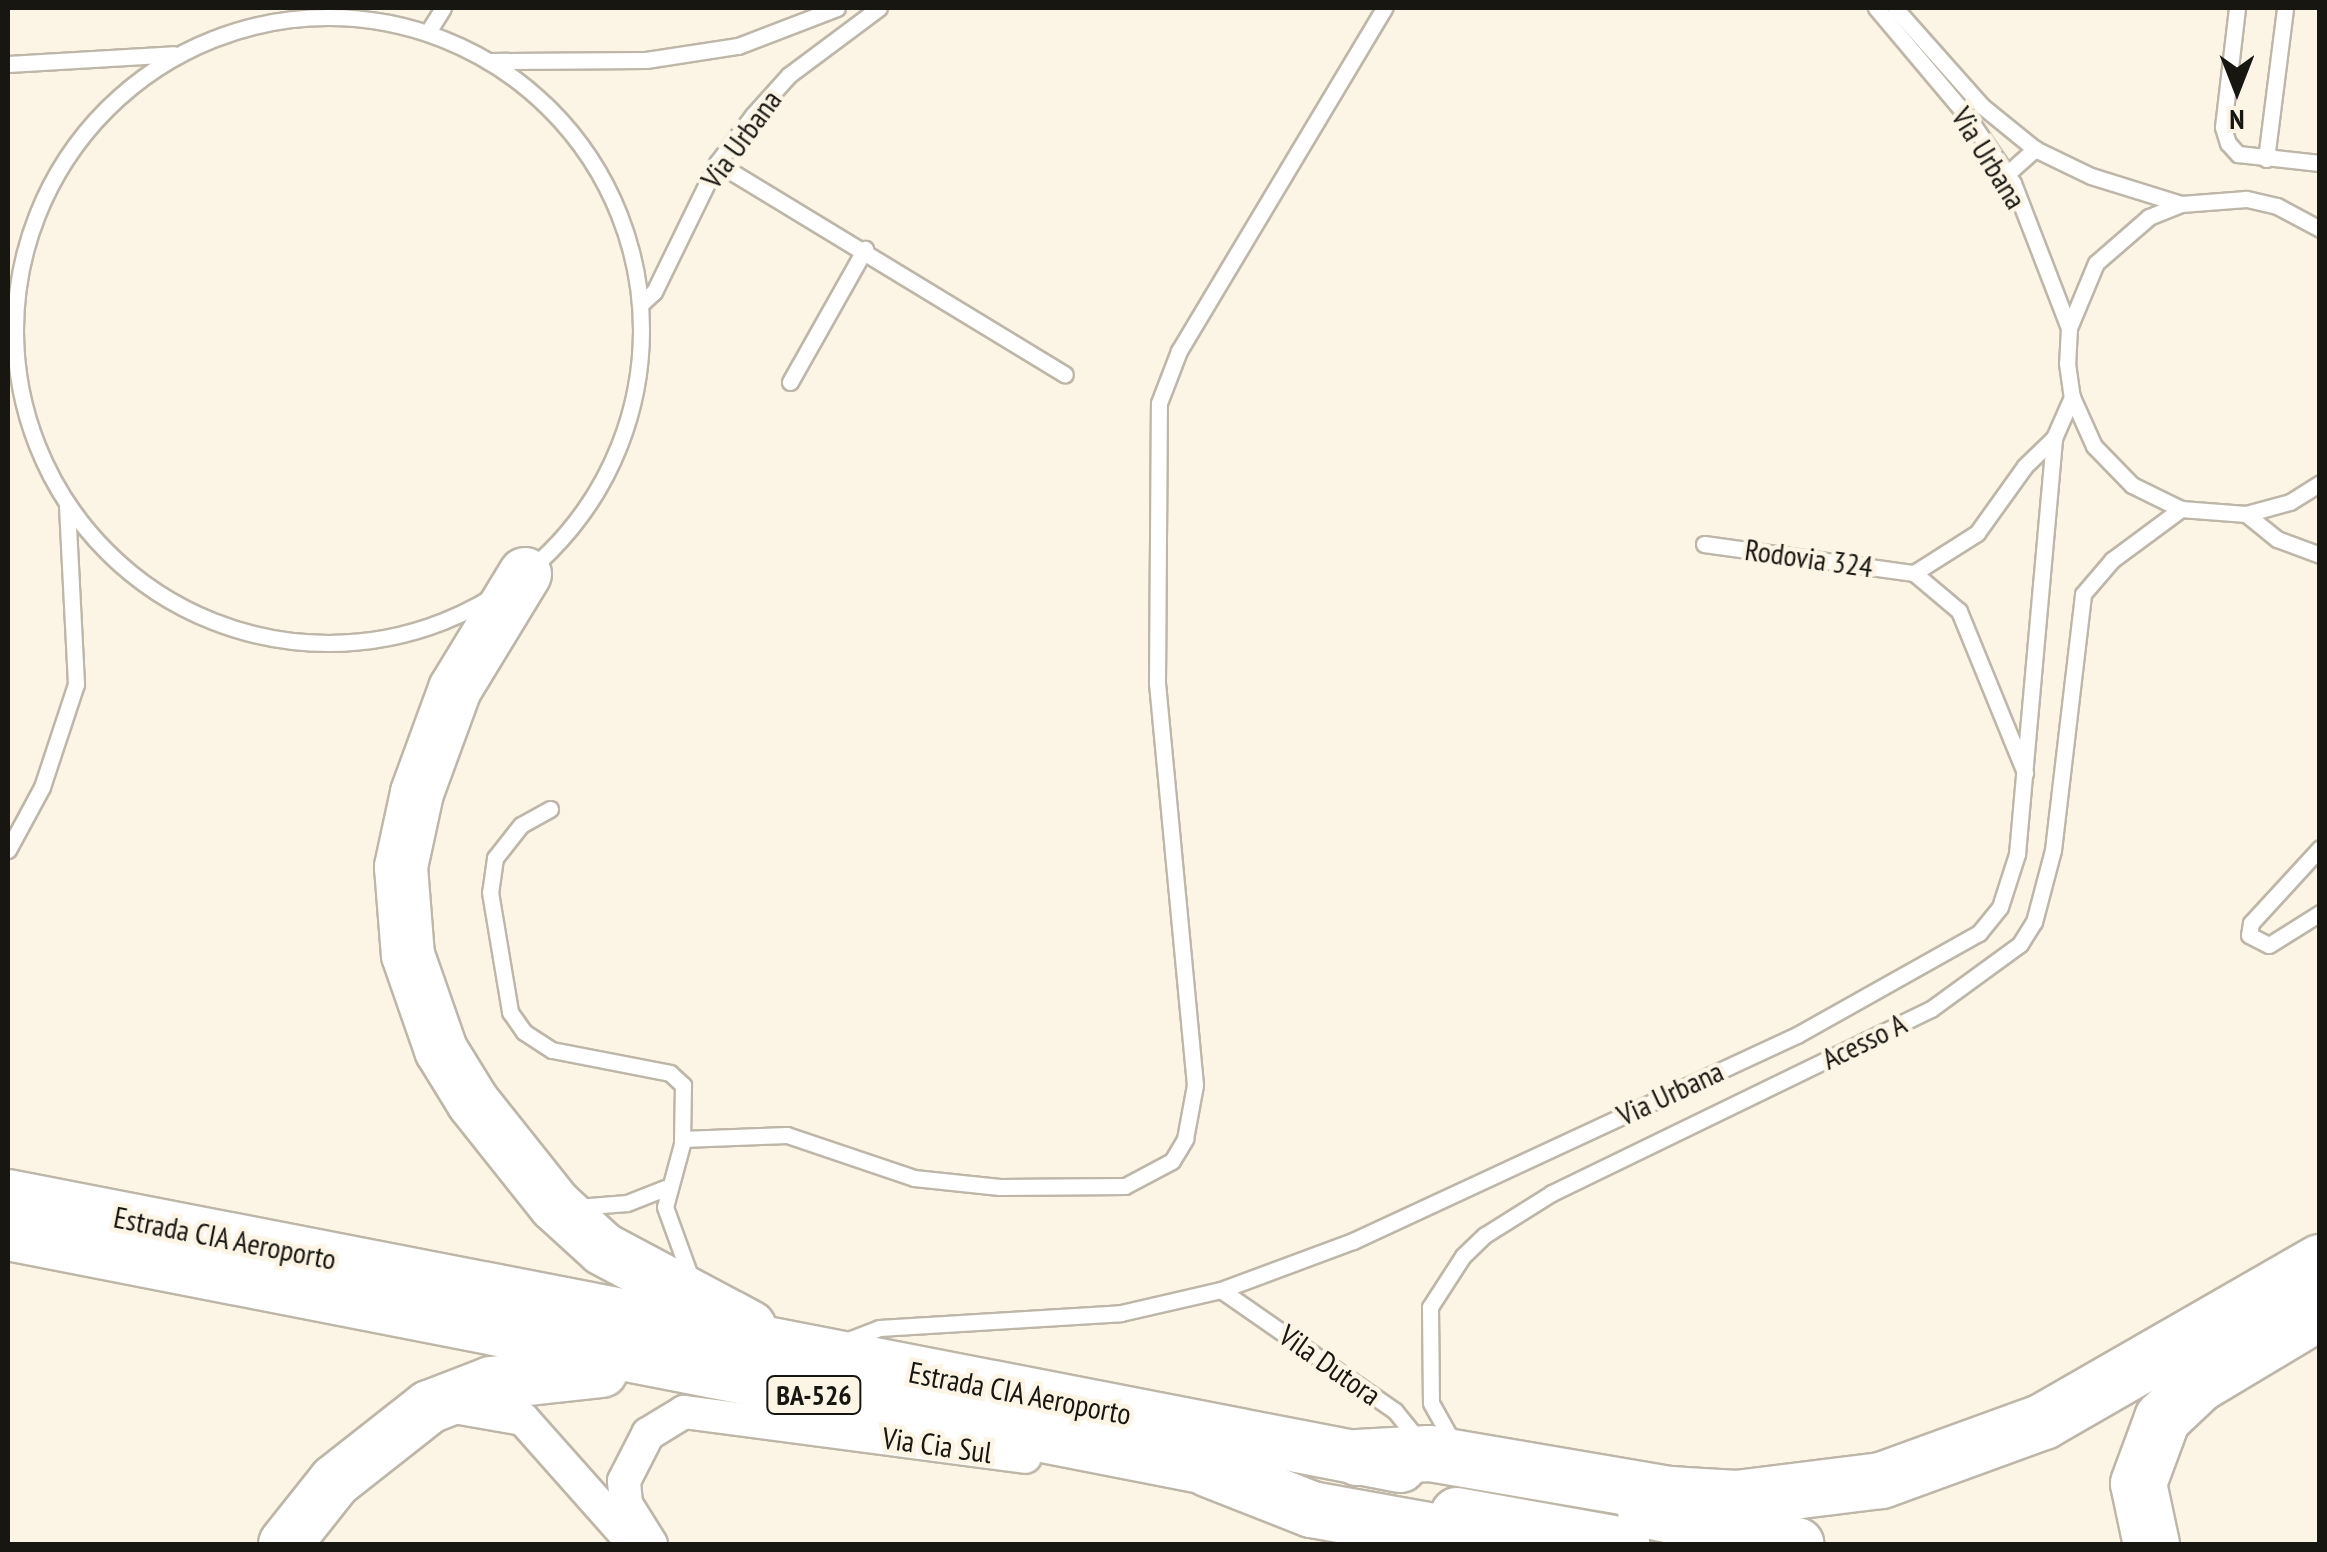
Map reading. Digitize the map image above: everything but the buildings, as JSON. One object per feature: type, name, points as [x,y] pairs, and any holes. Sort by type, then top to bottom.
[{"type":"highway","points":[[525,574],[455,690],[433,744],[401,867],[408,955],[441,1050],[472,1102],[555,1205],[603,1249],[800,1352]]},
{"type":"highway","name":"Estrada CIA Aeroporto","points":[[8,1196],[1797,1544]]},
{"type":"highway","name":"Estrada CIA Aeroporto","points":[[8,1234],[654,1364],[1623,1544]]},
{"type":"highway","points":[[1357,1457],[1444,1454],[1670,1494],[1736,1498],[1882,1480],[2043,1421],[2320,1262]]},
{"type":"highway","points":[[2151,1544],[2138,1483],[2162,1418],[2198,1384],[2320,1311]]},
{"type":"highway","points":[[285,1544],[335,1481],[429,1407],[491,1383],[654,1364]]},
{"type":"highway","points":[[1210,1469],[1310,1509],[1506,1544]]},
{"type":"street","points":[[429,1407],[480,1407],[523,1419],[634,1544]]},
{"type":"street","name":"Via Cia Sul","points":[[650,1544],[626,1504],[624,1481],[648,1434],[684,1412],[1026,1458],[1116,1451]]},
{"type":"lane","points":[[428,32],[443,8]]},
{"type":"lane","name":"Via Urbana","points":[[490,61],[646,60],[720,49],[838,8]]},
{"type":"lane","name":"Via Urbana","points":[[642,303],[654,292],[717,162],[789,75],[879,8]]},
{"type":"lane","points":[[682,1139],[787,1135],[914,1178],[1000,1187],[1125,1186],[1172,1162],[1185,1140],[1195,1085],[1157,682],[1159,403],[1179,351],[1384,8]]},
{"type":"lane","name":"Via Urbana","points":[[1876,8],[2007,174],[2069,328]]},
{"type":"lane","name":"Via Urbana","points":[[1895,8],[1982,106],[2035,148],[2090,176],[2181,204]]},
{"type":"lane","points":[[2237,8],[2223,126],[2238,154],[2266,160],[2320,162]]},
{"type":"lane","points":[[2266,160],[2285,8]]},
{"type":"lane","points":[[8,64],[178,53],[275,22],[344,16],[428,32],[490,61],[538,96],[578,140],[624,226],[642,303],[641,364],[628,424],[604,480],[569,532],[525,574],[482,604],[384,638],[280,640],[182,608],[125,569],[66,506]]},
{"type":"lane","points":[[8,850],[42,787],[76,684],[78,639],[66,506],[28,414],[10,309],[22,252],[44,191],[90,124],[124,90],[178,53]]},
{"type":"lane","points":[[2007,174],[2035,148]]},
{"type":"lane","points":[[717,162],[1065,375]]},
{"type":"lane","points":[[2315,220],[2246,198],[2181,204],[2120,238],[2096,264],[2069,328],[2072,397],[2094,446],[2120,472],[2180,509],[2246,514],[2290,502],[2320,484]]},
{"type":"lane","points":[[790,382],[865,250]]},
{"type":"lane","name":"Via Urbana","points":[[800,1352],[879,1328],[1121,1313],[1221,1290],[1353,1241],[1798,1034],[1948,954],[2000,908],[2013,878],[2026,776],[2054,438],[2072,397]]},
{"type":"lane","points":[[2026,776],[1959,611],[1914,573],[1977,533],[2025,466],[2054,438]]},
{"type":"lane","name":"Acesso A","points":[[1444,1454],[1431,1403],[1428,1332],[1440,1285],[1474,1246],[1552,1192],[1931,1009],[2020,944],[2034,922],[2053,850],[2083,594],[2112,560],[2180,509]]},
{"type":"lane","points":[[2246,514],[2276,539],[2320,555]]},
{"type":"lane","name":"Rodovia 324","points":[[1704,544],[1914,573]]},
{"type":"lane","points":[[550,809],[521,825],[495,858],[490,892],[510,1012],[524,1032],[552,1050],[670,1073],[682,1085],[682,1139],[665,1188],[668,1230],[700,1298]]},
{"type":"lane","points":[[2320,848],[2251,923],[2250,936],[2269,945],[2320,913]]},
{"type":"lane","points":[[555,1205],[626,1202],[665,1188]]},
{"type":"lane","name":"Vila Dutora","points":[[1221,1290],[1396,1411],[1444,1454]]}]
